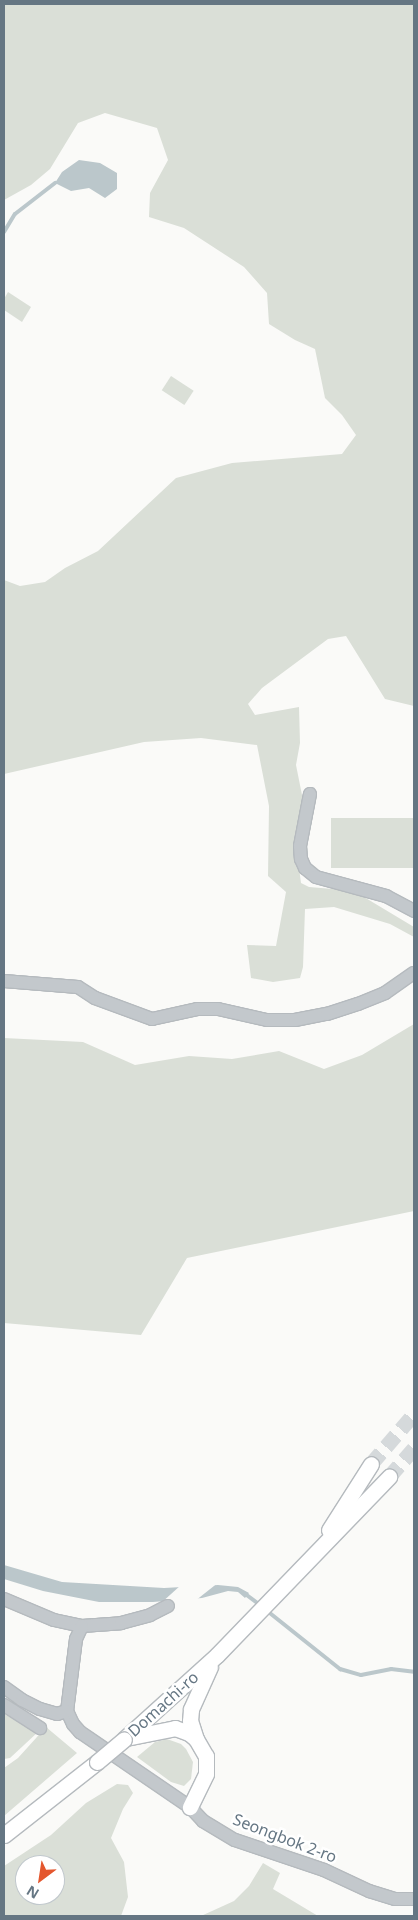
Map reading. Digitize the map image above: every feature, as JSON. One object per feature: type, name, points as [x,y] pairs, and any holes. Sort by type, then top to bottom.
[{"type":"main road","points":[[311,1559],[371,1464]]},
{"type":"main road","points":[[311,1559],[389,1477]]},
{"type":"main road","name":"Domachi-ro","points":[[4,1835],[124,1739],[217,1655],[311,1559]]},
{"type":"main road","points":[[190,1806],[206,1774],[206,1756],[196,1739],[190,1721],[191,1708],[217,1655]]},
{"type":"main road","points":[[124,1739],[175,1728],[190,1733],[196,1739]]},
{"type":"street","points":[[310,794],[300,846],[300,859],[305,868],[316,877],[386,896],[414,911]]},
{"type":"street","points":[[4,981],[78,986],[95,998],[141,1016],[152,1018],[197,1009],[218,1009],[267,1020],[295,1020],[327,1014],[358,1004],[385,993],[414,973]]},
{"type":"street","points":[[4,1599],[54,1620],[82,1626],[122,1623],[150,1615],[168,1606]]},
{"type":"street","points":[[4,1687],[22,1700],[40,1709],[57,1714],[67,1711],[76,1639],[82,1626]]},
{"type":"street","points":[[4,1705],[40,1728]]},
{"type":"street","name":"Seongbok 2-ro","points":[[67,1711],[73,1724],[80,1732],[190,1806],[203,1821],[235,1840],[324,1870],[369,1891],[395,1900],[414,1899]]},
{"type":"shaded area","points":[[4,4],[414,4],[414,706],[385,699],[346,636],[328,639],[262,688],[248,704],[255,715],[299,707],[300,743],[296,765],[303,800],[297,853],[301,883],[309,887],[345,890],[364,897],[414,927],[414,937],[390,924],[334,907],[305,909],[303,967],[300,978],[273,982],[251,978],[247,945],[276,946],[286,892],[268,876],[269,806],[257,745],[201,738],[144,742],[4,774],[4,580],[20,586],[45,582],[65,568],[98,551],[176,478],[232,463],[342,454],[356,435],[342,415],[325,398],[315,349],[295,340],[269,324],[267,293],[244,267],[184,228],[149,217],[150,193],[168,160],[157,128],[105,113],[78,123],[50,169],[31,185],[4,200]]},
{"type":"shaded area","points":[[79,160],[100,163],[117,173],[117,189],[105,198],[89,188],[71,191],[55,183],[62,172]]},
{"type":"shaded area","points":[[8,292],[31,307],[22,322],[4,310],[4,299]]},
{"type":"shaded area","points":[[171,376],[194,391],[184,405],[162,390]]},
{"type":"shaded area","points":[[331,818],[414,818],[414,868],[331,868]]},
{"type":"shaded area","points":[[414,1024],[414,1211],[187,1258],[141,1335],[4,1323],[4,1038],[83,1042],[135,1065],[189,1056],[232,1059],[279,1051],[324,1069],[362,1055]]},
{"type":"shaded area","points":[[4,1565],[62,1582],[164,1588],[218,1585],[238,1587],[249,1593],[245,1598],[238,1592],[228,1591],[202,1598],[153,1602],[99,1602],[43,1591],[4,1579]]},
{"type":"shaded area","points":[[4,1714],[38,1732],[10,1758],[4,1759]]},
{"type":"shaded area","points":[[46,1727],[77,1753],[4,1816],[4,1768],[18,1758]]},
{"type":"shaded area","points":[[167,1739],[181,1744],[193,1762],[191,1779],[184,1786],[171,1782],[137,1757],[155,1742]]},
{"type":"shaded area","points":[[117,1784],[128,1785],[133,1793],[123,1809],[111,1838],[124,1862],[128,1897],[121,1916],[4,1916],[4,1866],[15,1859],[15,1905],[65,1905],[65,1855],[21,1855],[51,1835],[86,1803]]},
{"type":"shaded area","points":[[263,1863],[280,1873],[273,1889],[318,1916],[201,1916],[234,1901],[249,1886]]},
{"type":"pier","points":[[219,1582],[195,1601],[160,1604],[181,1585]]},
{"type":"waterway","points":[[4,232],[15,214],[55,183]]},
{"type":"waterway","points":[[244,1593],[261,1606]]},
{"type":"waterway","points":[[266,1610],[340,1669],[361,1675],[391,1669],[414,1672]]},
{"type":"tunnel","points":[[371,1464],[414,1414]]},
{"type":"tunnel","points":[[389,1477],[414,1448]]}]
